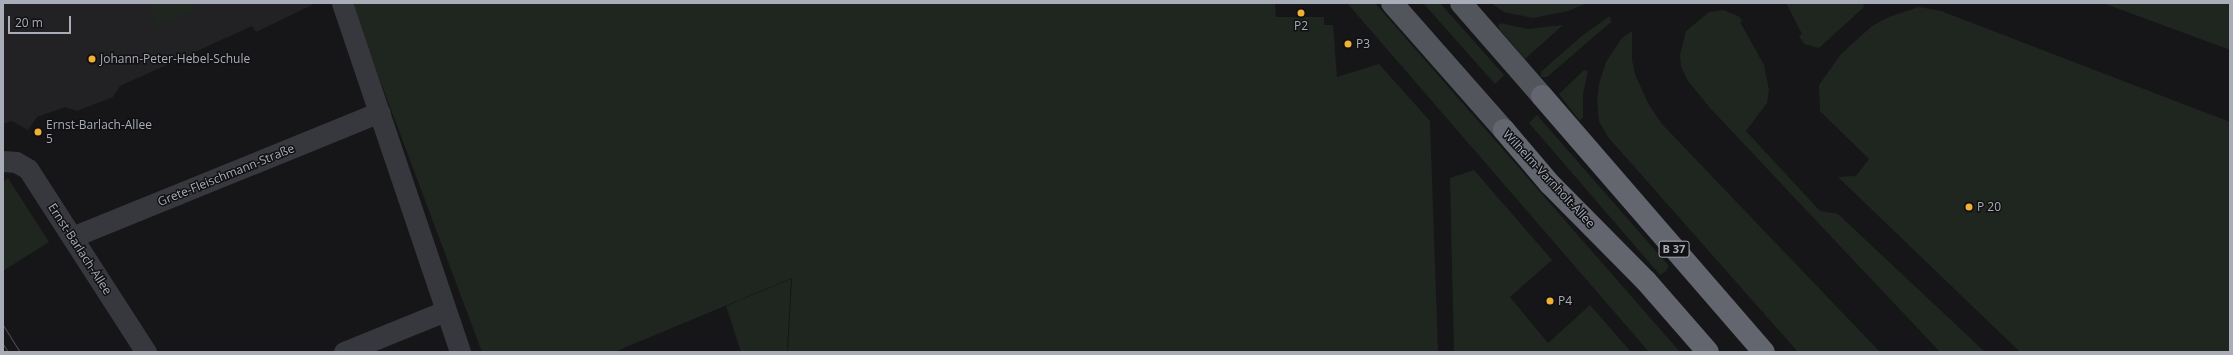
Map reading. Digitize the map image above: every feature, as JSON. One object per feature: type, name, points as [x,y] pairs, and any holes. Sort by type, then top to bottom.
[{"type":"highway","name":"B 37","points":[[1542,96],[1757,344]]},
{"type":"highway","name":"Wilhelm-Varnholt-Allee","points":[[1504,130],[1550,184],[1646,281],[1708,352]]},
{"type":"main road","name":"Wilhelm-Varnholt-Allee","points":[[1392,3],[1504,130]]},
{"type":"main road","name":"B 37","points":[[1461,3],[1542,96]]},
{"type":"street","points":[[342,3],[460,352]]},
{"type":"street","name":"Grete-Fleischmann-Straße","points":[[72,238],[380,112]]},
{"type":"street","name":"Ernst-Barlach-Allee","points":[[3,161],[16,162],[28,170],[146,352]]},
{"type":"street","points":[[344,352],[445,311]]},
{"type":"shaded area","name":"Johann-Peter-Hebel-Schule","points":[[3,3],[316,3],[256,32],[252,26],[120,86],[113,97],[77,111],[65,107],[37,117],[28,130],[12,121],[3,124]]},
{"type":"shaded area","points":[[147,3],[191,3],[194,10],[157,26]]},
{"type":"shaded area","points":[[351,3],[1275,3],[1276,17],[1324,17],[1324,25],[1333,25],[1337,77],[1379,64],[1430,121],[1438,352],[788,352],[792,278],[614,352],[482,352]]},
{"type":"shaded area","points":[[1347,3],[1375,3],[1680,352],[1649,352]]},
{"type":"shaded area","points":[[1423,3],[1440,3],[1504,75],[1495,84]]},
{"type":"shaded area","points":[[1491,3],[1588,3],[1568,11],[1533,18],[1504,12]]},
{"type":"shaded area","points":[[1786,3],[1863,3],[1864,7],[1819,48],[1804,44],[1799,36],[1802,34]]},
{"type":"shaded area","points":[[2103,3],[2230,3],[2230,50]]},
{"type":"shaded area","points":[[1919,7],[1941,11],[2230,122],[2230,352],[2020,352],[1838,177],[1856,176],[1869,159],[1820,111],[1819,85],[1841,54],[1872,26],[1889,17]]},
{"type":"shaded area","points":[[1723,10],[1738,16],[1743,21],[1740,22],[1764,65],[1769,90],[1767,103],[1746,131],[1820,211],[1838,214],[1985,352],[1940,352],[1710,108],[1688,81],[1681,66],[1680,55],[1686,31],[1709,12]]},
{"type":"shaded area","points":[[1610,16],[1611,22],[1547,77],[1541,77],[1541,72],[1552,62],[1583,35]]},
{"type":"shaded area","points":[[1500,23],[1528,29],[1563,25],[1525,59],[1500,30],[1498,26]]},
{"type":"shaded area","points":[[1632,31],[1632,60],[1635,74],[1648,103],[1661,123],[1880,352],[1798,352],[1608,137],[1599,121],[1597,101],[1599,84],[1606,62],[1622,38]]},
{"type":"shaded area","points":[[1584,70],[1588,71],[1583,94],[1583,118],[1579,120],[1559,94]]},
{"type":"shaded area","points":[[1537,115],[1669,266],[1666,271],[1660,275],[1529,123]]},
{"type":"shaded area","points":[[1474,170],[1552,260],[1510,297],[1548,343],[1590,305],[1631,352],[1454,352],[1450,178]]},
{"type":"shaded area","points":[[8,178],[49,242],[3,271],[3,182]]},
{"type":"shaded area","points":[[791,279],[787,352],[741,352],[726,306]]},
{"type":"tram line","points":[[3,325],[20,352]]},
{"type":"tram line","points":[[3,344],[8,352]]},
{"type":"place","name":"P2","points":[[1301,13]]},
{"type":"place","name":"P3","points":[[1348,44]]},
{"type":"place","name":"Johann-Peter-Hebel-Schule","points":[[92,59]]},
{"type":"place","name":"Ernst-Barlach-Allee 5","points":[[38,132]]},
{"type":"place","name":"P 20","points":[[1969,207]]},
{"type":"place","name":"P4","points":[[1550,301]]}]
